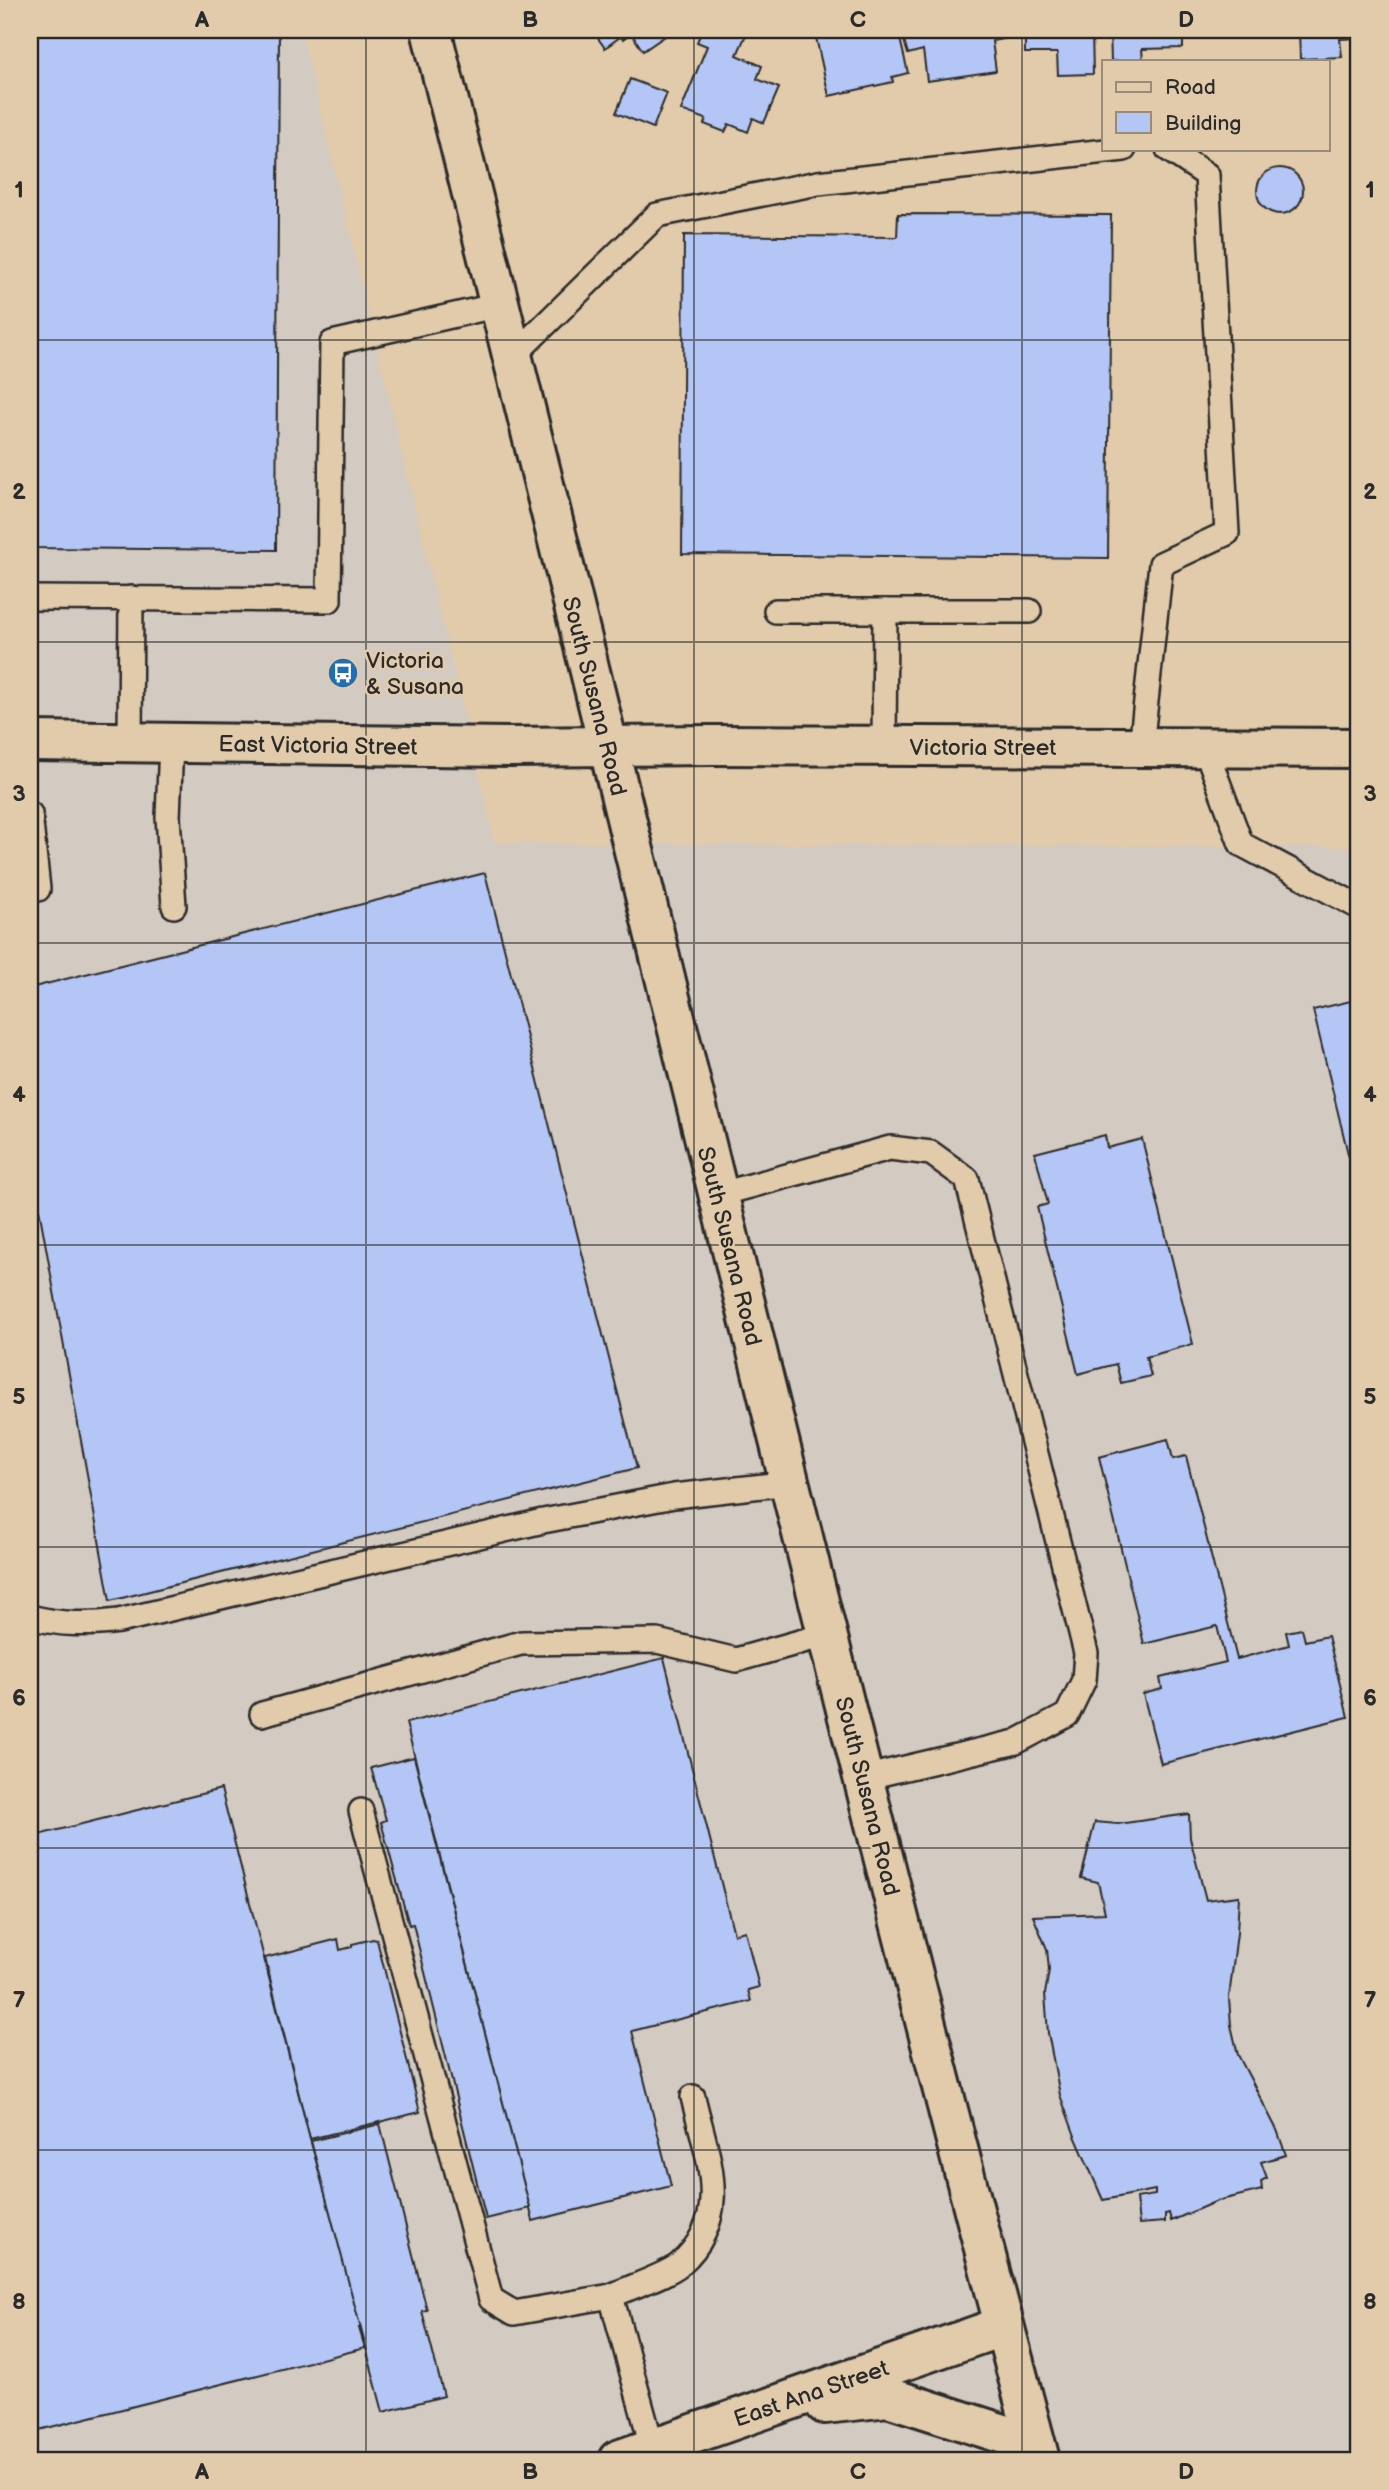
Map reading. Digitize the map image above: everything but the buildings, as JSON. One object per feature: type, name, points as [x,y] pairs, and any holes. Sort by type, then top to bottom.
[{"type":"street","name":"South Susana Road","points":[[431,30],[717,1195],[863,1778],[1037,2452]]},
{"type":"street","name":"East Victoria Street","points":[[30,741],[607,747]]},
{"type":"street","name":"Victoria Street","points":[[607,747],[1359,748]]},
{"type":"street","name":"East Ana Street","points":[[642,2456],[760,2411],[1004,2326]]},
{"type":"street","points":[[760,2411],[888,2398],[1037,2452]]},
{"type":"lane","points":[[512,357],[657,215],[818,183],[1115,150]]},
{"type":"lane","points":[[1141,747],[1161,564],[1227,533],[1208,176],[1169,150]]},
{"type":"lane","points":[[30,598],[329,600],[332,343],[499,305]]},
{"type":"lane","points":[[130,742],[131,598]]},
{"type":"lane","points":[[776,611],[1029,611]]},
{"type":"lane","points":[[884,746],[886,611]]},
{"type":"lane","points":[[171,743],[168,817],[173,906]]},
{"type":"lane","points":[[1205,747],[1241,844],[1353,900]]},
{"type":"lane","points":[[30,814],[34,889]]},
{"type":"lane","points":[[717,1195],[890,1148],[931,1153],[967,1179],[1086,1653],[1084,1680],[1067,1715],[1016,1742],[863,1778]]},
{"type":"lane","points":[[30,1617],[53,1623],[85,1625],[119,1622],[544,1521],[674,1496],[790,1483]]},
{"type":"lane","points":[[262,1714],[521,1643],[657,1642],[736,1660],[828,1634]]},
{"type":"lane","points":[[361,1811],[491,2299],[514,2313],[611,2296],[679,2266],[706,2234],[714,2190],[693,2097]]},
{"type":"lane","points":[[611,2296],[642,2456]]},
{"type":"shaded area","points":[[30,30],[301,30],[495,843],[1359,847],[1359,2460],[30,2460]]},
{"type":"place","name":"Victoria & Susana","points":[[343,673]]}]
